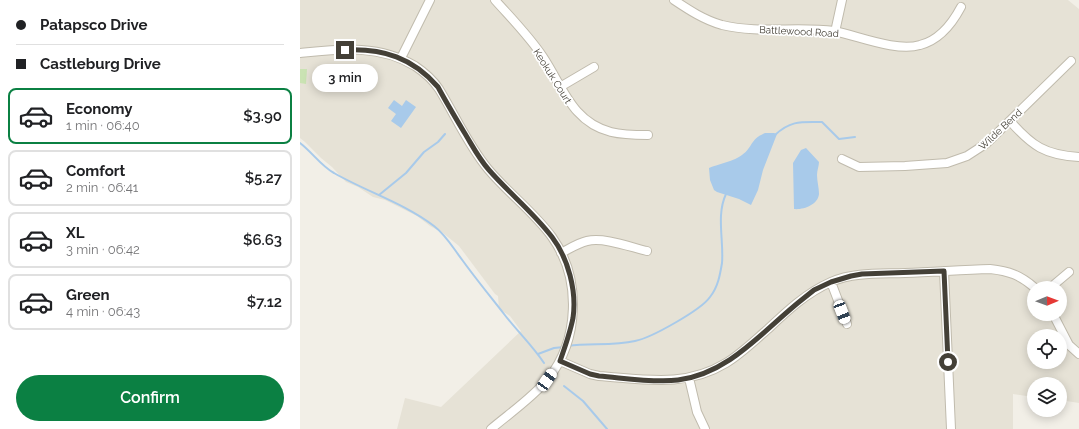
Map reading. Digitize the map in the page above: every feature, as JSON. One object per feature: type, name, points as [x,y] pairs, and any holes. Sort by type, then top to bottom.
[{"type":"street","points":[[401,58],[430,0]]},
{"type":"street","name":"Keokuk Court","points":[[496,0],[536,48],[577,112],[591,123],[613,132],[648,135]]},
{"type":"street","name":"Battlewood Road","points":[[674,0],[702,17],[732,27],[834,32],[904,47],[927,43],[943,32],[954,20],[961,7]]},
{"type":"street","points":[[834,32],[842,0]]},
{"type":"street","points":[[300,53],[368,49],[401,58],[421,70],[438,87],[481,160],[535,217],[552,237],[561,253],[570,279],[573,304],[571,328],[560,361],[547,380],[534,393],[491,429]]},
{"type":"street","name":"Wilde Bend","points":[[842,159],[859,167],[932,165],[947,163],[967,156],[977,151],[1010,121],[1071,61]]},
{"type":"street","points":[[560,87],[594,67]]},
{"type":"street","points":[[1010,121],[1028,140],[1044,151],[1079,157]]},
{"type":"street","points":[[561,253],[582,243],[593,240],[605,241],[647,252]]},
{"type":"street","points":[[560,361],[590,374],[599,376],[664,381],[689,378],[711,371],[726,363],[742,352],[814,290],[841,279],[862,274],[990,269],[1001,270],[1019,276],[1027,282]]},
{"type":"street","points":[[944,271],[951,429]]},
{"type":"street","points":[[1058,281],[1069,272]]},
{"type":"street","points":[[831,282],[847,324]]},
{"type":"street","points":[[1057,321],[1069,345],[1079,354]]},
{"type":"street","points":[[689,378],[697,412],[705,429]]},
{"type":"shaded area","points":[[300,0],[1068,0],[1079,9],[1079,403],[1067,401],[1067,377],[1027,377],[1027,396],[1013,394],[1013,429],[397,429],[405,398],[441,407],[521,331],[510,316],[499,309],[498,296],[459,246],[443,233],[430,226],[417,216],[385,200],[373,197],[358,187],[346,182],[300,138]]},
{"type":"green space","points":[[300,69],[307,69],[306,84],[300,83]]},
{"type":"water","points":[[394,100],[402,106],[406,100],[416,107],[401,128],[391,121],[396,114],[388,108]]},
{"type":"water","points":[[765,133],[777,134],[763,170],[758,190],[751,205],[714,190],[710,180],[709,168],[739,157],[746,152],[754,140]]},
{"type":"water","points":[[806,148],[819,162],[817,175],[819,194],[816,201],[810,206],[802,209],[794,209],[793,163],[801,150]]},
{"type":"waterway","points":[[775,135],[792,124],[803,122],[822,122],[839,139],[855,137]]},
{"type":"waterway","points":[[379,195],[406,173],[424,152],[438,142],[445,134]]},
{"type":"waterway","points":[[300,143],[329,170],[398,204],[422,218],[442,233],[504,314],[535,350],[544,363]]},
{"type":"waterway","points":[[568,346],[618,343],[642,339],[687,316],[705,302],[715,289],[722,263],[721,211],[726,194]]},
{"type":"waterway","points":[[538,354],[554,348],[564,347]]},
{"type":"waterway","points":[[564,386],[583,401],[607,429]]},
{"type":"route","points":[[345,50],[368,49],[389,54],[408,62],[430,78],[438,87],[478,155],[489,169],[552,237],[568,269],[573,304],[571,328],[560,361],[590,374],[599,376],[664,381],[689,378],[711,371],[726,363],[742,352],[793,306],[814,290],[831,282],[862,274],[944,271],[948,362]]}]
